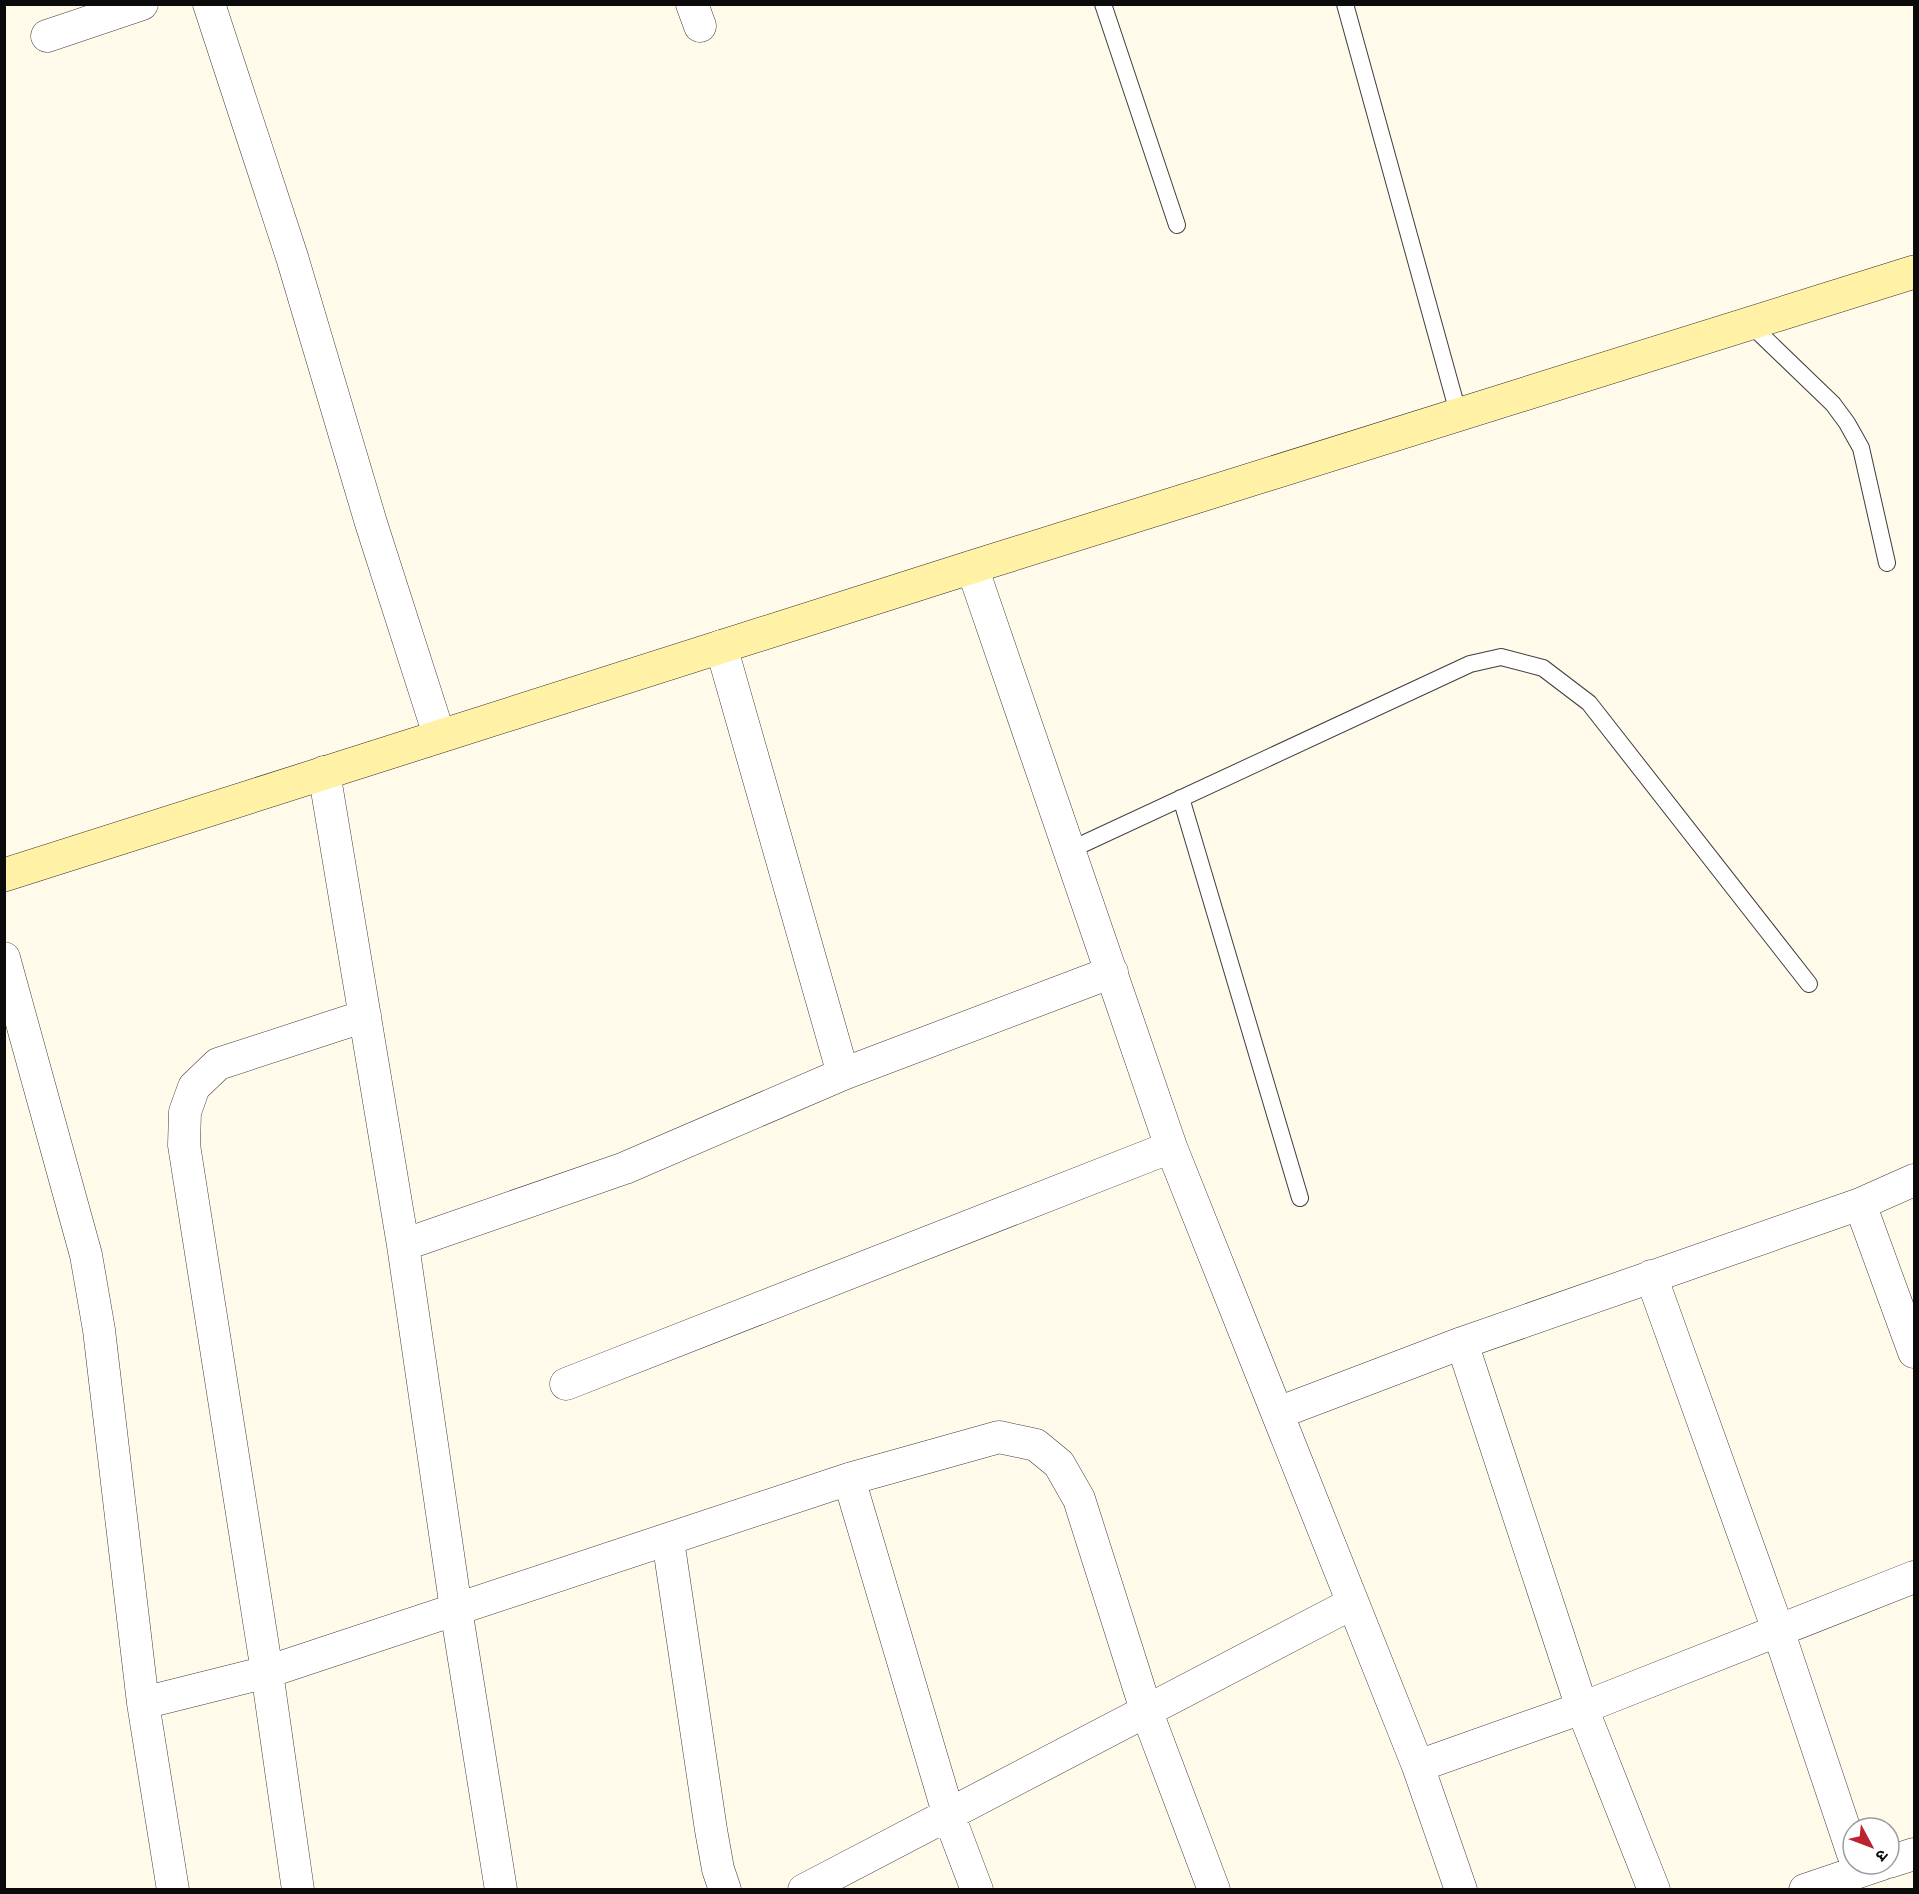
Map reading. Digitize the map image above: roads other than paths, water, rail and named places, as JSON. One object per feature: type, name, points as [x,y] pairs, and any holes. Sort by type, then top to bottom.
[{"type":"street","points":[[47,36],[142,4]]},
{"type":"street","points":[[209,4],[292,257],[371,523],[439,735]]},
{"type":"street","points":[[4,875],[439,735],[1914,272]]},
{"type":"street","points":[[972,567],[1171,1147],[1418,1766],[1461,1890]]},
{"type":"street","points":[[721,646],[843,1074]]},
{"type":"street","points":[[324,772],[403,1245],[456,1609],[501,1890]]},
{"type":"street","points":[[4,958],[86,1255],[99,1330],[143,1703],[173,1890]]},
{"type":"street","points":[[403,1245],[624,1168],[843,1074],[1112,972]]},
{"type":"street","points":[[298,1890],[267,1672],[184,1144],[185,1112],[194,1087],[219,1064],[365,1016]]},
{"type":"street","points":[[566,1384],[1171,1147]]},
{"type":"street","points":[[1278,1413],[1462,1343],[1860,1204],[1914,1180]]},
{"type":"street","points":[[1860,1204],[1914,1352]]},
{"type":"street","points":[[1651,1276],[1844,1816]]},
{"type":"street","points":[[1462,1343],[1582,1708],[1654,1890]]},
{"type":"street","points":[[143,1703],[267,1672],[849,1479],[999,1437],[1036,1445],[1059,1464],[1079,1499],[1146,1710],[1214,1890]]},
{"type":"street","points":[[849,1479],[949,1816],[977,1890]]},
{"type":"street","points":[[668,1540],[711,1830],[718,1869],[725,1890]]},
{"type":"street","points":[[1418,1766],[1582,1708],[1914,1577]]},
{"type":"street","points":[[804,1890],[1353,1603]]},
{"type":"street","points":[[1805,1890],[1844,1876]]},
{"type":"lane","points":[[1104,4],[1177,225]]},
{"type":"lane","points":[[1345,4],[1459,416]]},
{"type":"lane","points":[[1750,325],[1833,404],[1847,423],[1861,448],[1887,563]]},
{"type":"lane","points":[[1070,850],[1470,664],[1501,657],[1543,668],[1589,703],[1809,984]]},
{"type":"lane","points":[[1181,798],[1300,1198]]}]
